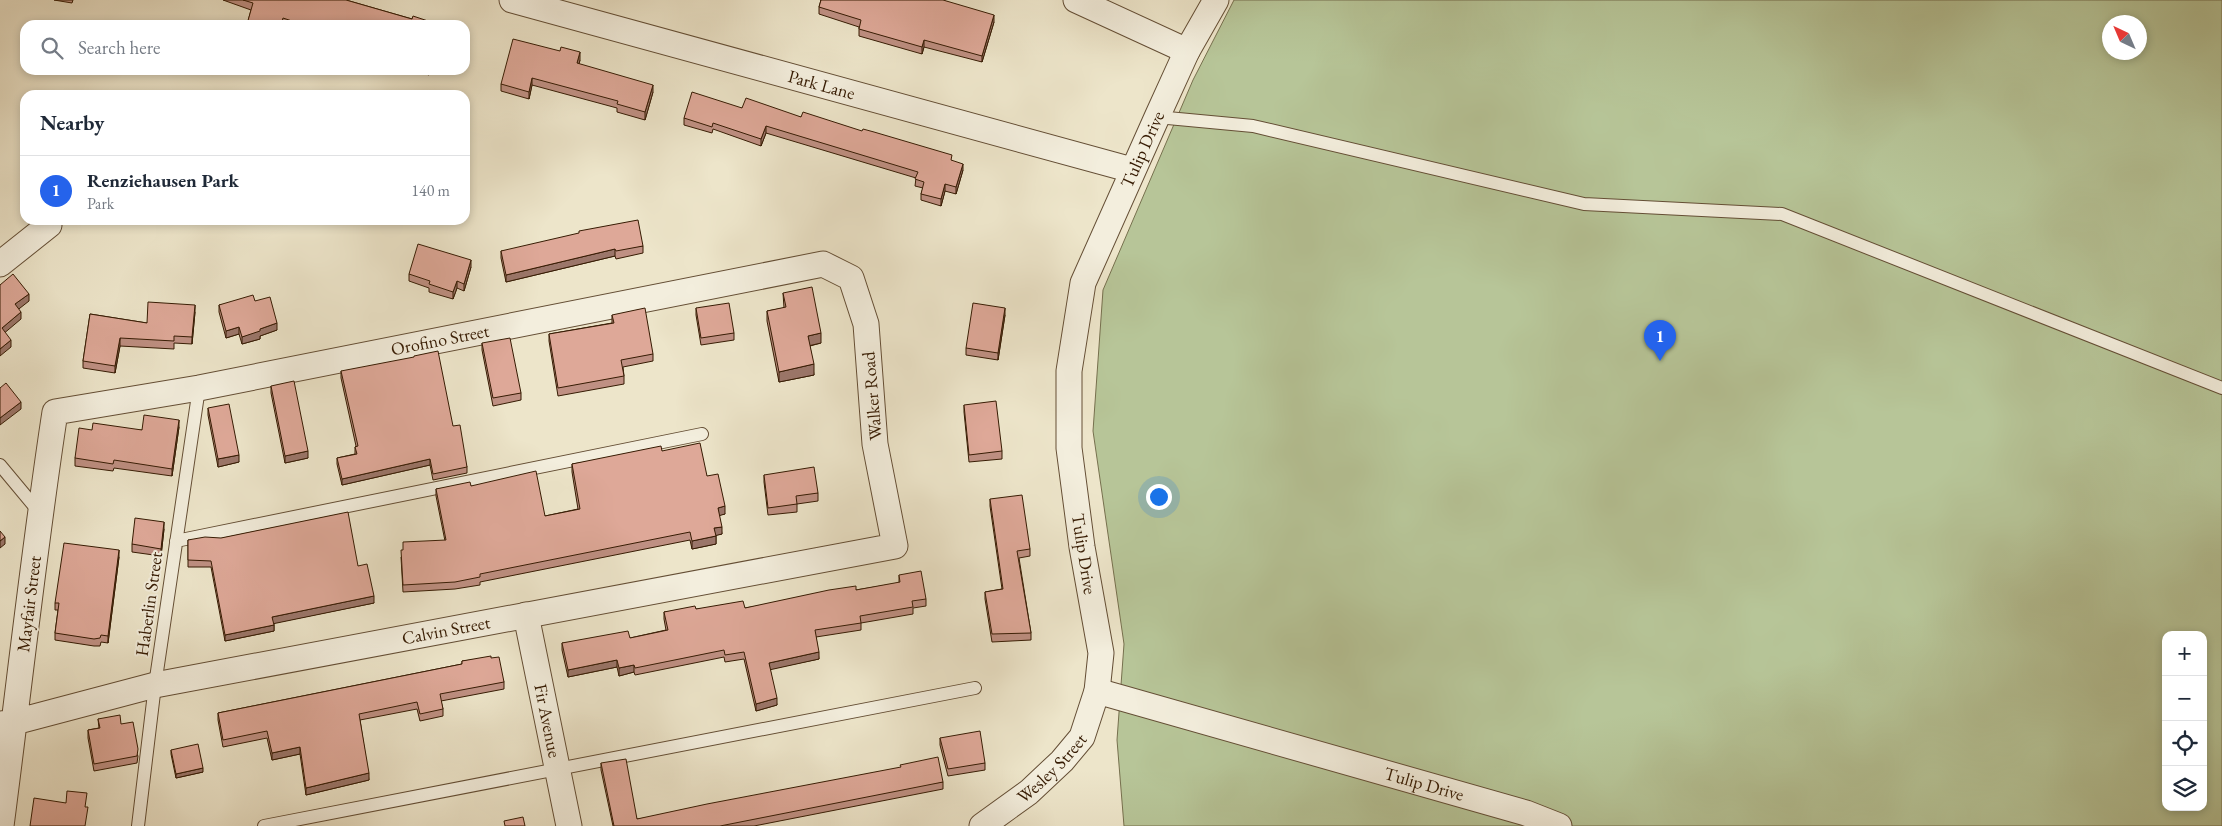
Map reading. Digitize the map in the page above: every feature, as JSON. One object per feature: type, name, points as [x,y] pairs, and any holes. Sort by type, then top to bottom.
[{"type":"street","name":"Park Lane","points":[[512,0],[1132,170]]},
{"type":"street","points":[[1076,0],[1187,52]]},
{"type":"street","name":"Tulip Drive","points":[[1216,0],[1187,52],[1156,117],[1083,283],[1069,371],[1069,448],[1082,547],[1101,653],[1097,692],[1526,813],[1559,826]]},
{"type":"street","points":[[0,264],[49,225]]},
{"type":"street","name":"Orofino Street","points":[[56,412],[199,388],[823,264]]},
{"type":"street","name":"Walker Road","points":[[823,264],[851,278],[866,324],[875,444],[895,546]]},
{"type":"street","name":"Mayfair Street","points":[[1,826],[5,717],[56,412]]},
{"type":"street","name":"Calvin Street","points":[[5,717],[155,685],[895,546]]},
{"type":"street","name":"Fir Avenue","points":[[526,616],[569,826]]},
{"type":"street","name":"Wesley Street","points":[[982,826],[1029,792],[1062,761],[1082,737],[1097,692]]},
{"type":"lane","points":[[1156,117],[1253,126],[1584,204],[1782,214],[2222,388]]},
{"type":"lane","name":"Haberlin Street","points":[[138,826],[155,685],[199,388]]},
{"type":"lane","points":[[176,540],[702,434]]},
{"type":"lane","points":[[0,466],[40,513]]},
{"type":"lane","points":[[264,826],[975,688]]},
{"type":"green space","points":[[1234,0],[2222,0],[2222,826],[1124,826],[1117,740],[1124,644],[1093,431],[1103,290],[1193,80]]},
{"type":"building","points":[[243,0],[346,0],[412,19],[413,16],[425,20],[289,20],[283,18],[282,20],[248,20],[253,3]]},
{"type":"building","points":[[821,0],[943,0],[994,15],[982,56],[924,40],[922,47],[859,29],[861,20],[819,7]]},
{"type":"building","points":[[513,39],[560,51],[561,47],[580,52],[577,63],[653,85],[645,112],[617,104],[618,101],[532,78],[529,92],[501,84]]},
{"type":"building","points":[[692,92],[742,108],[746,98],[801,117],[803,112],[862,131],[863,129],[952,155],[951,160],[963,164],[956,187],[945,184],[941,199],[921,194],[924,182],[915,179],[918,172],[766,126],[761,139],[713,123],[712,127],[684,118]]},
{"type":"building","points":[[638,220],[643,246],[616,251],[615,249],[506,275],[501,251],[579,233],[579,231]]},
{"type":"building","points":[[418,244],[471,260],[464,284],[457,281],[453,292],[429,284],[430,281],[409,274]]},
{"type":"building","points":[[13,274],[29,294],[15,304],[21,312],[2,328],[11,340],[0,349],[0,285]]},
{"type":"building","points":[[812,287],[821,333],[808,336],[814,364],[779,372],[767,311],[786,307],[783,293]]},
{"type":"building","points":[[253,295],[255,301],[270,297],[277,323],[242,337],[239,327],[226,331],[219,305]]},
{"type":"building","points":[[148,302],[195,305],[192,337],[174,336],[174,341],[120,338],[115,366],[83,361],[90,314],[147,323]]},
{"type":"building","points":[[729,303],[734,333],[701,338],[696,308]]},
{"type":"building","points":[[973,303],[1005,308],[998,353],[966,348]]},
{"type":"building","points":[[645,308],[653,354],[621,360],[624,376],[558,388],[549,334],[614,323],[612,315]]},
{"type":"building","points":[[510,338],[521,393],[493,398],[482,343]]},
{"type":"building","points":[[438,351],[453,426],[460,425],[467,467],[433,474],[430,459],[342,479],[337,458],[357,454],[355,447],[358,446],[341,371]]},
{"type":"building","points":[[294,381],[308,451],[285,456],[271,386]]},
{"type":"building","points":[[6,383],[21,402],[0,418],[0,388]]},
{"type":"building","points":[[996,401],[1002,451],[969,455],[964,405]]},
{"type":"building","points":[[229,404],[239,455],[218,459],[208,408]]},
{"type":"building","points":[[144,415],[179,420],[172,469],[114,460],[113,464],[75,458],[79,428],[92,430],[93,423],[142,430]]},
{"type":"building","points":[[700,443],[707,476],[718,474],[725,506],[718,508],[722,527],[714,528],[716,536],[692,541],[690,532],[480,574],[480,577],[455,582],[403,585],[401,550],[403,550],[403,542],[446,540],[436,489],[470,482],[471,486],[536,471],[545,516],[580,509],[572,464],[661,446],[662,451]]},
{"type":"building","points":[[814,467],[818,493],[796,496],[797,504],[768,508],[764,475]]},
{"type":"building","points":[[1022,495],[1030,549],[1017,551],[1031,633],[992,634],[985,592],[1003,589],[990,499]]},
{"type":"building","points":[[348,512],[358,566],[367,564],[374,596],[272,617],[274,625],[225,635],[211,561],[188,560],[188,540],[205,537],[221,538]]},
{"type":"building","points":[[135,518],[164,522],[161,549],[132,544]]},
{"type":"building","points":[[0,531],[5,537],[0,541]]},
{"type":"building","points":[[64,543],[119,550],[108,636],[101,635],[100,638],[94,639],[55,633],[59,603],[55,603]]},
{"type":"building","points":[[921,571],[926,599],[912,601],[913,607],[860,616],[861,623],[815,630],[819,652],[769,663],[777,698],[756,704],[744,652],[725,655],[724,650],[635,668],[634,665],[619,668],[617,660],[568,670],[562,643],[628,631],[630,638],[668,630],[664,612],[695,606],[696,609],[743,601],[745,608],[829,590],[856,586],[856,590],[900,582],[899,575]]},
{"type":"building","points":[[491,656],[491,658],[499,657],[504,682],[440,694],[443,709],[420,714],[417,702],[359,714],[369,773],[306,788],[300,747],[272,753],[267,731],[223,740],[218,713],[462,664],[462,661]]},
{"type":"building","points":[[120,715],[121,724],[133,722],[138,749],[137,756],[94,764],[88,730],[100,728],[98,719]]},
{"type":"building","points":[[980,731],[985,763],[948,769],[940,738]]},
{"type":"building","points":[[198,744],[203,768],[176,774],[171,750]]},
{"type":"building","points":[[938,757],[943,782],[720,826],[614,826],[601,763],[626,759],[637,819],[901,767],[900,765]]},
{"type":"building","points":[[67,791],[87,793],[85,807],[88,807],[85,826],[30,826],[34,798],[66,803]]},
{"type":"building","points":[[523,817],[525,826],[505,826],[504,821]]},
{"type":"place","name":"Renziehausen Park","points":[[1660,361]]}]
